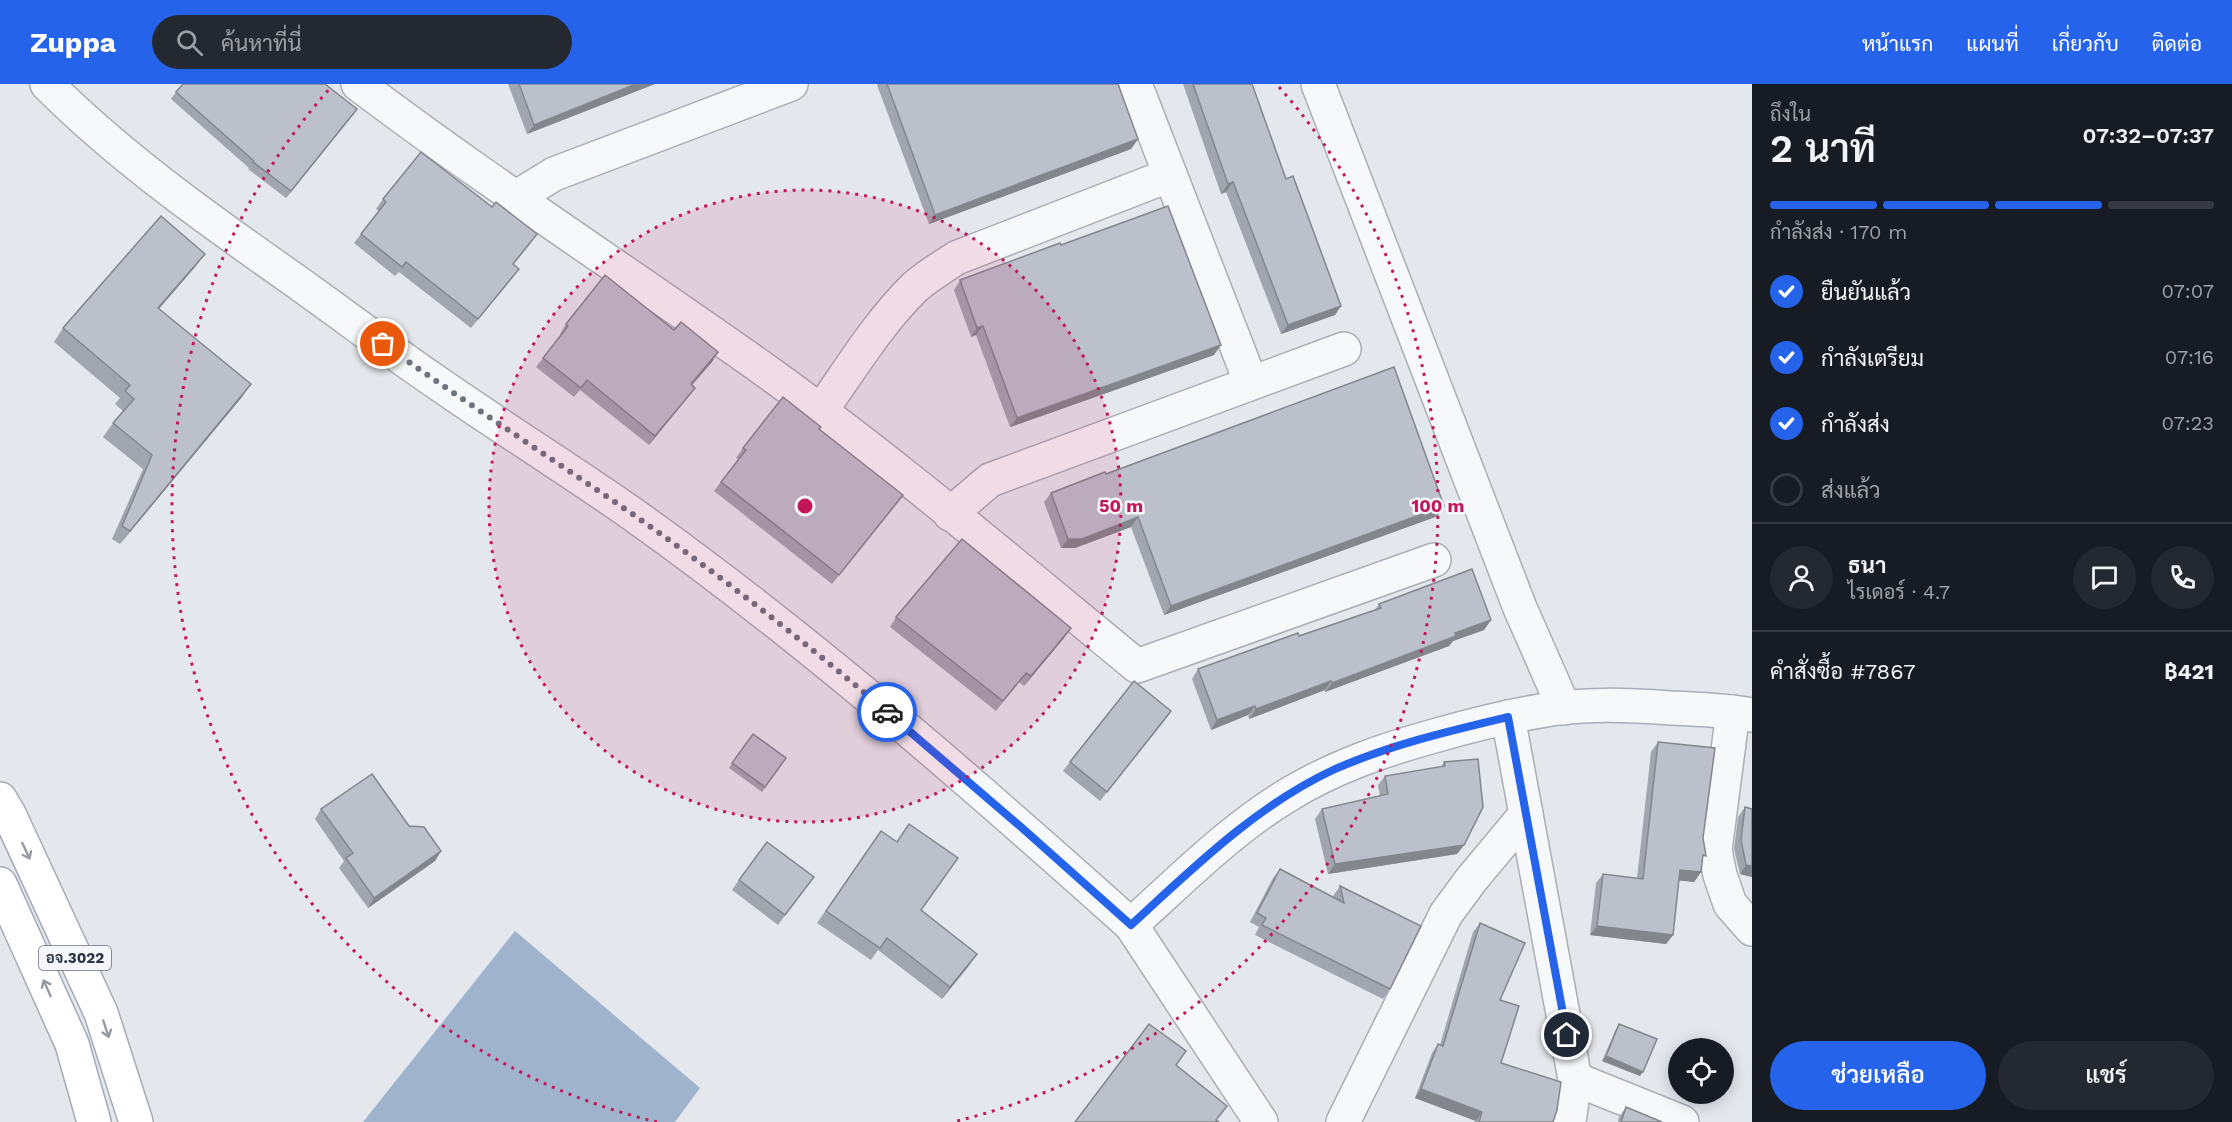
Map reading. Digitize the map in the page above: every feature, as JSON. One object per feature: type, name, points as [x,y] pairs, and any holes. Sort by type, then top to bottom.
[{"type":"main road","name":"อจ.3022","points":[[0,799],[9,814],[100,1013],[136,1122]]},
{"type":"main road","name":"อจ.3022","points":[[0,884],[72,1044],[94,1122]]},
{"type":"street","points":[[48,84],[67,104],[133,160],[227,234],[441,386],[629,512],[715,574],[864,692],[1131,925],[1262,1122]]},
{"type":"street","points":[[358,84],[515,198],[763,369],[950,514],[1137,666],[1434,560]]},
{"type":"street","points":[[515,198],[554,174],[791,84]]},
{"type":"street","points":[[1135,84],[1251,383]]},
{"type":"street","points":[[1318,84],[1520,608],[1564,708]]},
{"type":"street","points":[[820,412],[887,319],[916,286],[936,271],[956,258],[1170,175]]},
{"type":"street","points":[[950,514],[990,480],[1344,349]]},
{"type":"street","points":[[1131,925],[1240,829],[1296,791],[1333,771],[1385,750],[1508,717],[1564,708],[1618,705],[1743,714],[1715,850],[1720,875],[1730,904],[1752,929]]},
{"type":"street","points":[[1508,717],[1575,1079],[1569,1122]]},
{"type":"street","points":[[1343,1122],[1446,914],[1526,814]]},
{"type":"street","points":[[1575,1079],[1682,1122]]},
{"type":"water","points":[[515,931],[700,1088],[675,1122],[363,1122]]},
{"type":"building","points":[[183,84],[325,84],[357,109],[291,191],[253,162],[176,92]]},
{"type":"building","points":[[519,84],[636,84],[534,125]]},
{"type":"building","points":[[887,84],[1118,84],[1138,139],[935,215]]},
{"type":"building","points":[[1193,84],[1252,84],[1286,179],[1293,176],[1341,306],[1288,325],[1233,182],[1228,184]]},
{"type":"building","points":[[421,152],[492,207],[496,202],[537,234],[513,264],[519,269],[478,319],[406,262],[402,267],[361,234],[386,202],[383,199]]},
{"type":"building","points":[[1168,206],[1221,345],[1017,418],[983,326],[977,328],[960,280]]},
{"type":"building","points":[[161,216],[205,254],[158,308],[251,384],[130,531],[122,526],[152,455],[113,423],[134,399],[125,391],[130,385],[63,328]]},
{"type":"building","points":[[605,275],[674,330],[681,322],[718,352],[691,384],[695,388],[655,436],[587,380],[581,388],[543,358],[568,326],[566,324]]},
{"type":"building","points":[[1394,367],[1444,506],[1171,606],[1138,517],[1082,539],[1068,539],[1051,493]]},
{"type":"building","points":[[783,397],[821,427],[819,429],[903,495],[839,575],[721,482],[746,450],[743,448]]},
{"type":"building","points":[[962,539],[1071,628],[1031,676],[1026,673],[1003,701],[896,617]]},
{"type":"building","points":[[1472,569],[1491,620],[1455,633],[1456,636],[1332,683],[1331,681],[1256,709],[1255,706],[1217,720],[1198,669],[1298,633],[1299,636],[1381,608],[1379,604]]},
{"type":"building","points":[[1134,681],[1171,711],[1107,792],[1070,762]]},
{"type":"building","points":[[753,734],[786,758],[765,787],[732,763]]},
{"type":"building","points":[[1658,742],[1715,748],[1703,838],[1706,856],[1703,855],[1701,872],[1680,870],[1673,935],[1597,926],[1603,874],[1643,879]]},
{"type":"building","points":[[1478,759],[1483,807],[1464,845],[1335,864],[1322,809],[1388,794],[1385,776],[1445,766],[1444,762]]},
{"type":"building","points":[[372,774],[409,826],[424,827],[441,851],[374,898],[346,858],[353,853],[321,809]]},
{"type":"building","points":[[1745,807],[1752,809],[1752,866],[1746,865],[1741,840]]},
{"type":"building","points":[[909,824],[958,858],[921,910],[977,954],[950,987],[887,938],[880,948],[826,911],[881,831],[897,842]]},
{"type":"building","points":[[767,842],[814,877],[785,915],[739,880]]},
{"type":"building","points":[[1280,869],[1344,903],[1340,886],[1421,926],[1390,989],[1262,925],[1266,918],[1257,913]]},
{"type":"building","points":[[1480,923],[1525,943],[1500,1000],[1519,1006],[1501,1063],[1561,1082],[1553,1122],[1479,1122],[1482,1112],[1421,1089],[1438,1044],[1443,1046]]},
{"type":"building","points":[[1149,1024],[1186,1051],[1176,1065],[1227,1106],[1216,1120],[1219,1122],[1075,1122]]},
{"type":"building","points":[[1619,1024],[1657,1039],[1643,1072],[1606,1056]]},
{"type":"building","points":[[1626,1107],[1662,1122],[1621,1122]]},
{"type":"way so far","points":[[383,344],[441,386],[629,512],[715,574],[887,712]]},
{"type":"route","points":[[887,712],[1131,925],[1240,829],[1287,796],[1333,771],[1385,750],[1508,717],[1567,1035]]}]
